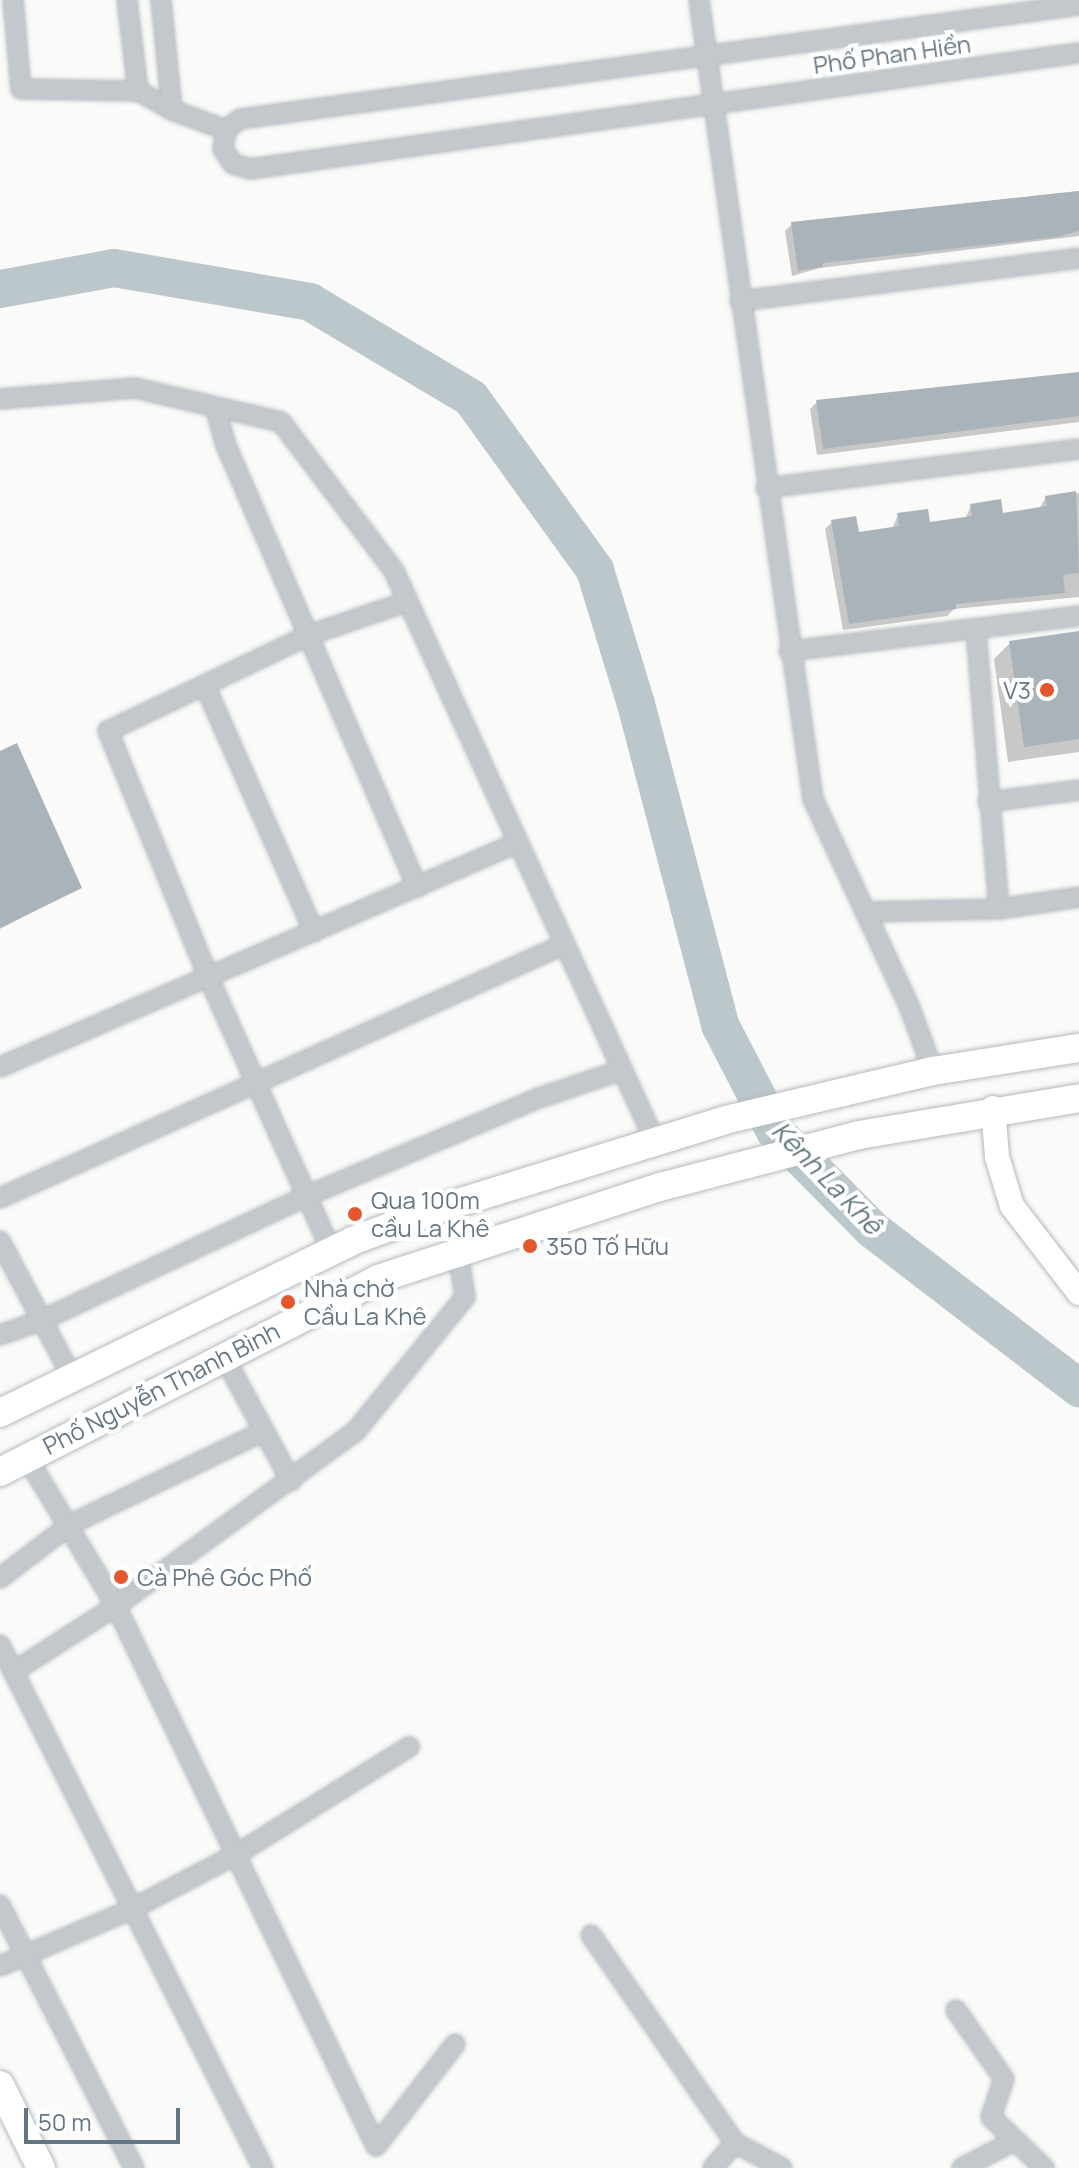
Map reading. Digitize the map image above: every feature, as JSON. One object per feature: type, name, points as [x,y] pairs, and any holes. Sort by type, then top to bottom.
[{"type":"main road","points":[[933,1071],[1079,1048]]},
{"type":"main road","name":"Phố Nguyễn Thanh Bình","points":[[0,1413],[331,1250],[438,1209],[654,1139],[933,1071]]},
{"type":"main road","points":[[993,1108],[1079,1098]]},
{"type":"main road","name":"Phố Nguyễn Thanh Bình","points":[[0,1472],[223,1355],[378,1279],[686,1181],[859,1135],[993,1108]]},
{"type":"main road","points":[[0,2085],[41,2168]]},
{"type":"street","points":[[13,0],[21,89],[138,91],[172,110],[226,130]]},
{"type":"street","points":[[127,0],[138,91]]},
{"type":"street","points":[[161,0],[172,110]]},
{"type":"street","points":[[699,0],[789,651],[813,799],[933,1071]]},
{"type":"street","name":"Phố Phan Hiền","points":[[1079,5],[240,119],[226,130],[223,149],[233,164],[250,169],[1079,53]]},
{"type":"street","points":[[740,301],[1079,258]]},
{"type":"street","points":[[0,399],[135,388],[281,422],[394,571],[619,1071],[654,1139]]},
{"type":"street","points":[[215,407],[225,443],[417,887]]},
{"type":"street","points":[[766,488],[1079,449]]},
{"type":"street","points":[[331,1250],[309,1195],[208,976],[108,731],[206,688],[309,635],[406,602]]},
{"type":"street","points":[[789,651],[1079,616]]},
{"type":"street","points":[[976,630],[999,909]]},
{"type":"street","points":[[206,688],[314,932]]},
{"type":"street","points":[[988,802],[1079,790]]},
{"type":"street","points":[[0,1067],[517,843]]},
{"type":"street","points":[[865,912],[999,909],[1079,897]]},
{"type":"street","points":[[0,1198],[563,945]]},
{"type":"street","points":[[0,1335],[40,1321],[309,1195],[539,1098],[619,1071]]},
{"type":"street","points":[[993,1108],[997,1157],[1012,1206],[1079,1293]]},
{"type":"street","points":[[0,1241],[72,1377]]},
{"type":"street","points":[[13,1672],[116,1606],[355,1432],[465,1297],[458,1253]]},
{"type":"street","points":[[223,1355],[291,1481]]},
{"type":"street","points":[[0,1578],[71,1524],[264,1431]]},
{"type":"street","points":[[26,1456],[71,1524],[116,1606],[376,2146],[455,2044]]},
{"type":"street","points":[[0,1645],[130,1910],[263,2168]]},
{"type":"street","points":[[0,1966],[130,1910],[237,1854],[409,1747]]},
{"type":"street","points":[[0,1905],[22,1956],[134,2168]]},
{"type":"street","points":[[591,1935],[735,2143],[782,2168]]},
{"type":"street","points":[[956,2010],[1004,2079],[991,2117],[1044,2168]]},
{"type":"street","points":[[962,2168],[1014,2141]]},
{"type":"street","points":[[713,2168],[735,2143]]},
{"type":"building","points":[[1079,191],[1079,231],[1057,237],[823,263],[823,267],[798,271],[791,222]]},
{"type":"building","points":[[1079,372],[1079,416],[823,449],[816,400]]},
{"type":"building","points":[[1076,491],[1079,573],[1063,575],[1065,593],[956,604],[956,609],[849,624],[831,520],[856,516],[859,532],[899,526],[897,513],[928,509],[930,522],[972,516],[970,504],[1001,499],[1003,513],[1047,506],[1045,496]]},
{"type":"building","name":"V3","points":[[1079,631],[1079,739],[1024,747],[1009,641]]},
{"type":"building","points":[[17,743],[82,888],[0,928],[0,751]]},
{"type":"waterway","name":"Kênh La Khê","points":[[0,289],[114,268],[310,302],[471,398],[595,570],[636,704],[720,1025],[775,1131],[873,1230],[1079,1388]]},
{"type":"place","name":"V3","points":[[1047,690]]},
{"type":"place","name":"Qua 100m cầu La Khê","points":[[355,1214]]},
{"type":"place","name":"350 Tố Hữu","points":[[530,1246]]},
{"type":"place","name":"Nhà chờ Cầu La Khê","points":[[288,1302]]},
{"type":"place","name":"Cà Phê Góc Phố","points":[[121,1577]]}]
